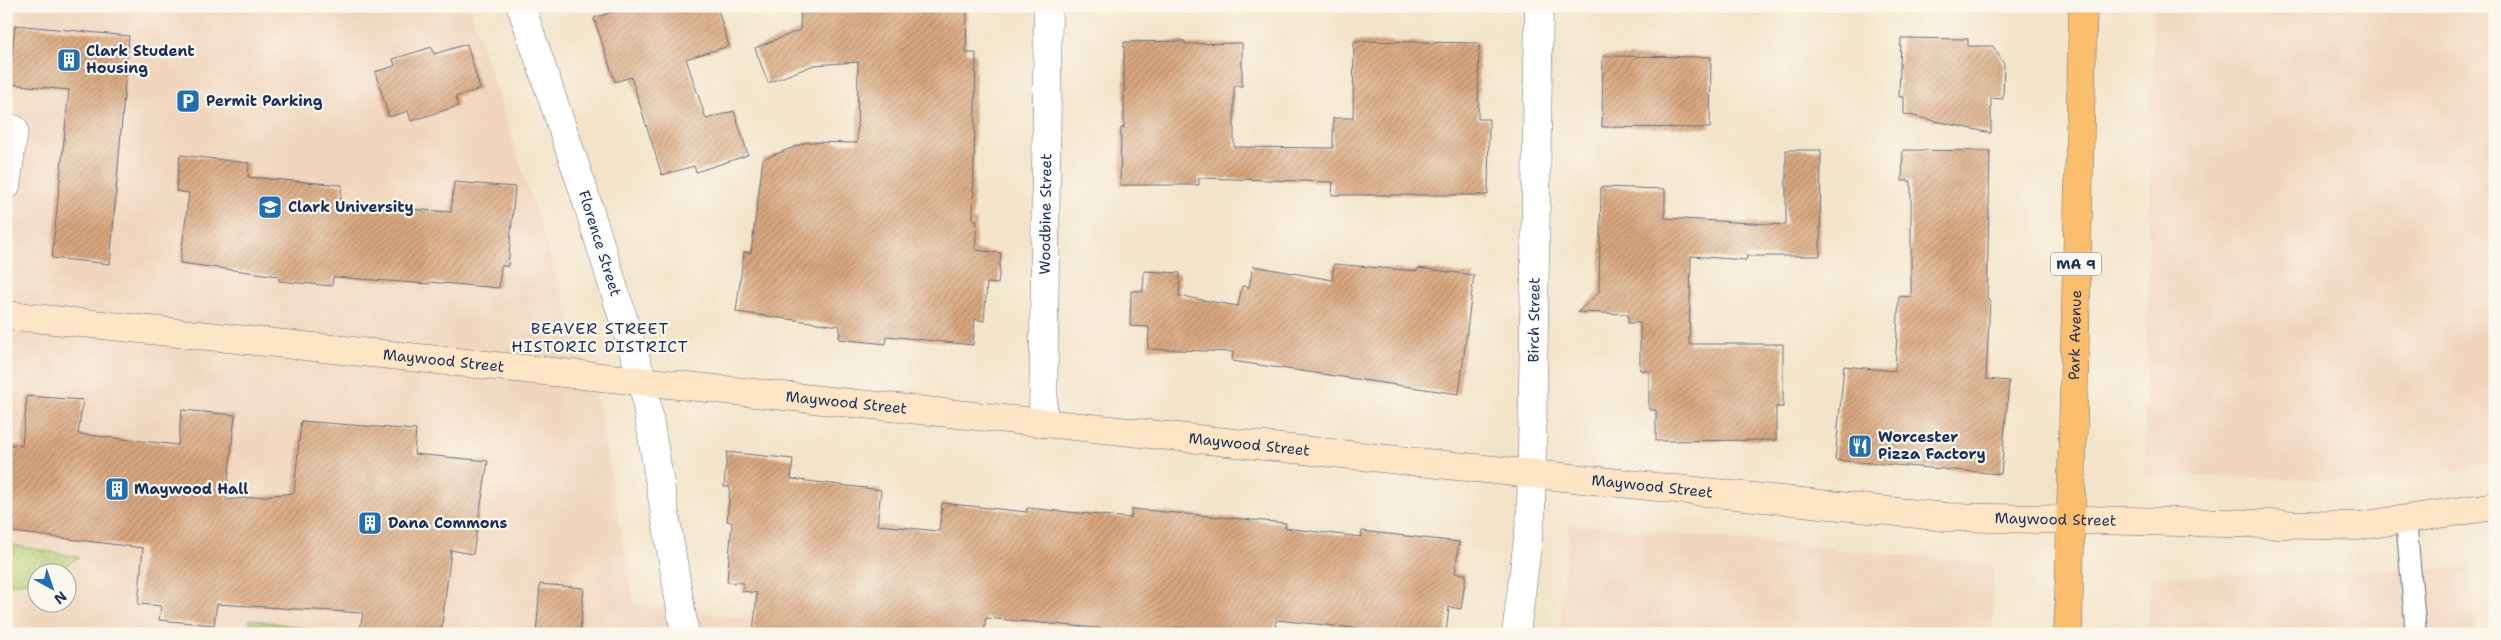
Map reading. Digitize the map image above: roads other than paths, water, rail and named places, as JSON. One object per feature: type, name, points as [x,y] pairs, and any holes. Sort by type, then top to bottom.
[{"type":"highway","name":"Park Avenue","points":[[2068,634],[2082,6]]},
{"type":"street","name":"Florence Street","points":[[521,6],[581,183],[643,382],[686,634]]},
{"type":"street","name":"Woodbine Street","points":[[1043,424],[1048,6]]},
{"type":"street","name":"Birch Street","points":[[1516,634],[1531,514],[1539,6]]},
{"type":"street","points":[[6,186],[14,129]]},
{"type":"street","name":"Maywood Street","points":[[6,315],[1946,517],[2358,526],[2495,506]]},
{"type":"lane","points":[[2406,519],[2416,634]]},
{"type":"place","name":"Clark Student Housing","points":[[69,60]]},
{"type":"place","name":"Permit Parking","points":[[188,101]]},
{"type":"place","name":"Clark University","points":[[270,207]]},
{"type":"place","name":"Worcester Pizza Factory","points":[[1860,446]]},
{"type":"place","name":"Maywood Hall","points":[[117,489]]},
{"type":"place","name":"Dana Commons","points":[[370,523]]},
{"type":"district","name":"BEAVER STREET HISTORIC DISTRICT","points":[[600,337]]}]
